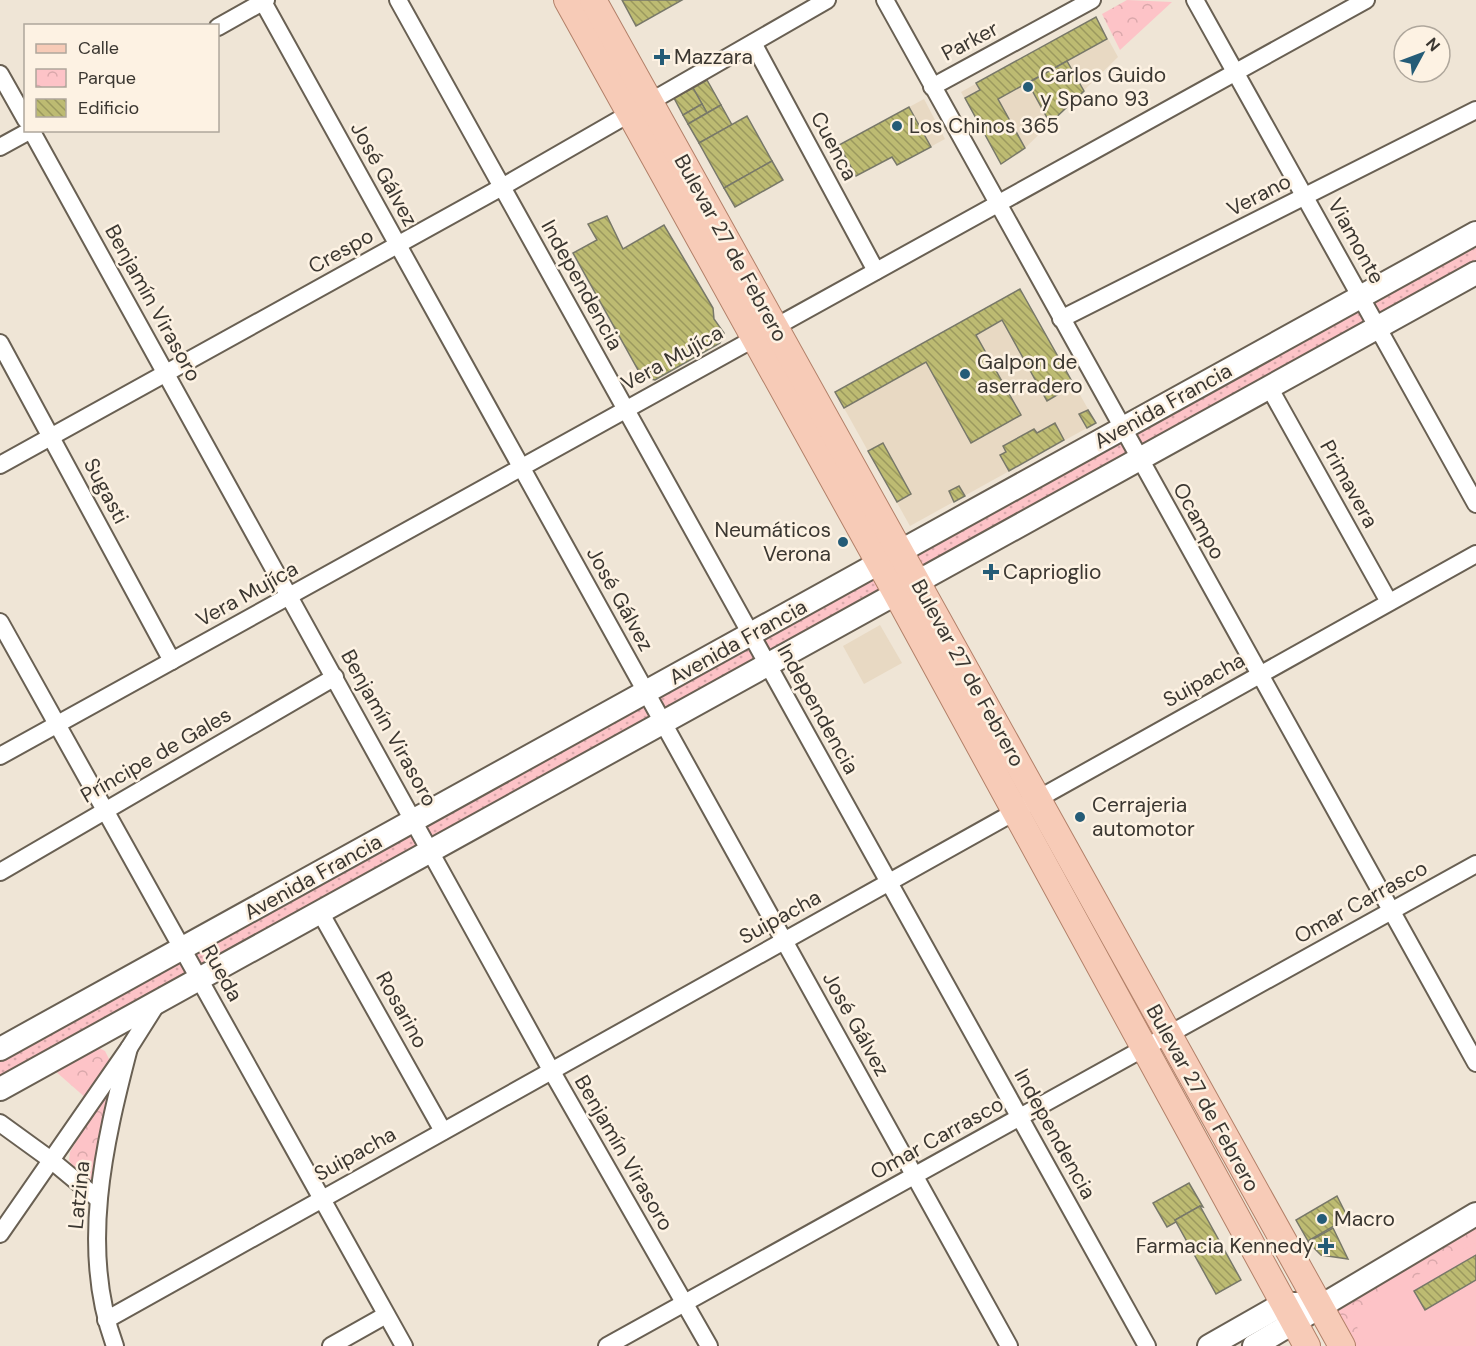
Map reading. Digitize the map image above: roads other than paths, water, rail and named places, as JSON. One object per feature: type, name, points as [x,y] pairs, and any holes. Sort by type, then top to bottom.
[{"type":"main road","name":"Bulevar 27 de Febrero","points":[[567,0],[639,106]]},
{"type":"main road","name":"Bulevar 27 de Febrero","points":[[592,0],[639,106],[765,333],[907,587],[1038,798],[1342,1346]]},
{"type":"main road","name":"Avenida Francia","points":[[0,1050],[1476,233]]},
{"type":"main road","name":"Avenida Francia","points":[[0,1089],[1476,273]]},
{"type":"main road","name":"Bulevar 27 de Febrero","points":[[907,587],[1015,811],[1307,1346]]},
{"type":"main road","points":[[1209,1346],[1289,1314],[1319,1305],[1476,1214]]},
{"type":"main road","points":[[1254,1346],[1289,1314]]},
{"type":"street","name":"Independencia","points":[[398,0],[1147,1346]]},
{"type":"street","name":"Crespo","points":[[0,465],[502,187],[639,106],[827,0]]},
{"type":"street","name":"Ocampo","points":[[885,0],[1476,1064]]},
{"type":"street","name":"Parker","points":[[932,87],[1092,0]]},
{"type":"street","name":"Viamonte","points":[[1196,0],[1476,504]]},
{"type":"street","name":"Vera Mujíca","points":[[0,756],[1366,0]]},
{"type":"street","points":[[219,26],[264,1]]},
{"type":"street","name":"José Gálvez","points":[[264,1],[1009,1346]]},
{"type":"street","name":"Cuenca","points":[[753,43],[876,272]]},
{"type":"street","points":[[0,74],[24,116]]},
{"type":"street","name":"Verano","points":[[1061,319],[1476,110]]},
{"type":"street","points":[[0,147],[27,132]]},
{"type":"street","name":"Benjamín Virasoro","points":[[32,132],[432,850],[551,1070],[709,1346]]},
{"type":"street","name":"Sugasti","points":[[0,343],[172,660]]},
{"type":"street","name":"Primavera","points":[[1269,387],[1389,602]]},
{"type":"street","name":"Suipacha","points":[[105,1320],[1476,554]]},
{"type":"street","name":"Rueda","points":[[0,622],[404,1346]]},
{"type":"street","name":"Príncipe de Gales","points":[[0,872],[335,677]]},
{"type":"street","name":"Omar Carrasco","points":[[607,1346],[1476,864]]},
{"type":"street","name":"Rosarino","points":[[320,912],[444,1131]]},
{"type":"street","points":[[0,1234],[129,1048],[158,1001]]},
{"type":"street","name":"Latzina","points":[[116,1346],[105,1320],[97,1257],[98,1199],[115,1103],[129,1048]]},
{"type":"street","points":[[0,1124],[51,1160],[98,1199]]},
{"type":"street","points":[[332,1346],[386,1315]]},
{"type":"place","name":"Mazzara","points":[[662,57]]},
{"type":"place","name":"Carlos Guido y Spano 93","points":[[1028,87]]},
{"type":"place","name":"Los Chinos 365","points":[[897,126]]},
{"type":"place","name":"Galpon de aserradero","points":[[965,374]]},
{"type":"place","name":"Neumáticos Verona","points":[[843,542]]},
{"type":"place","name":"Caprioglio","points":[[991,572]]},
{"type":"place","name":"Cerrajeria automotor","points":[[1080,817]]},
{"type":"place","name":"Macro","points":[[1322,1219]]},
{"type":"place","name":"Farmacia Kennedy","points":[[1326,1246]]}]
